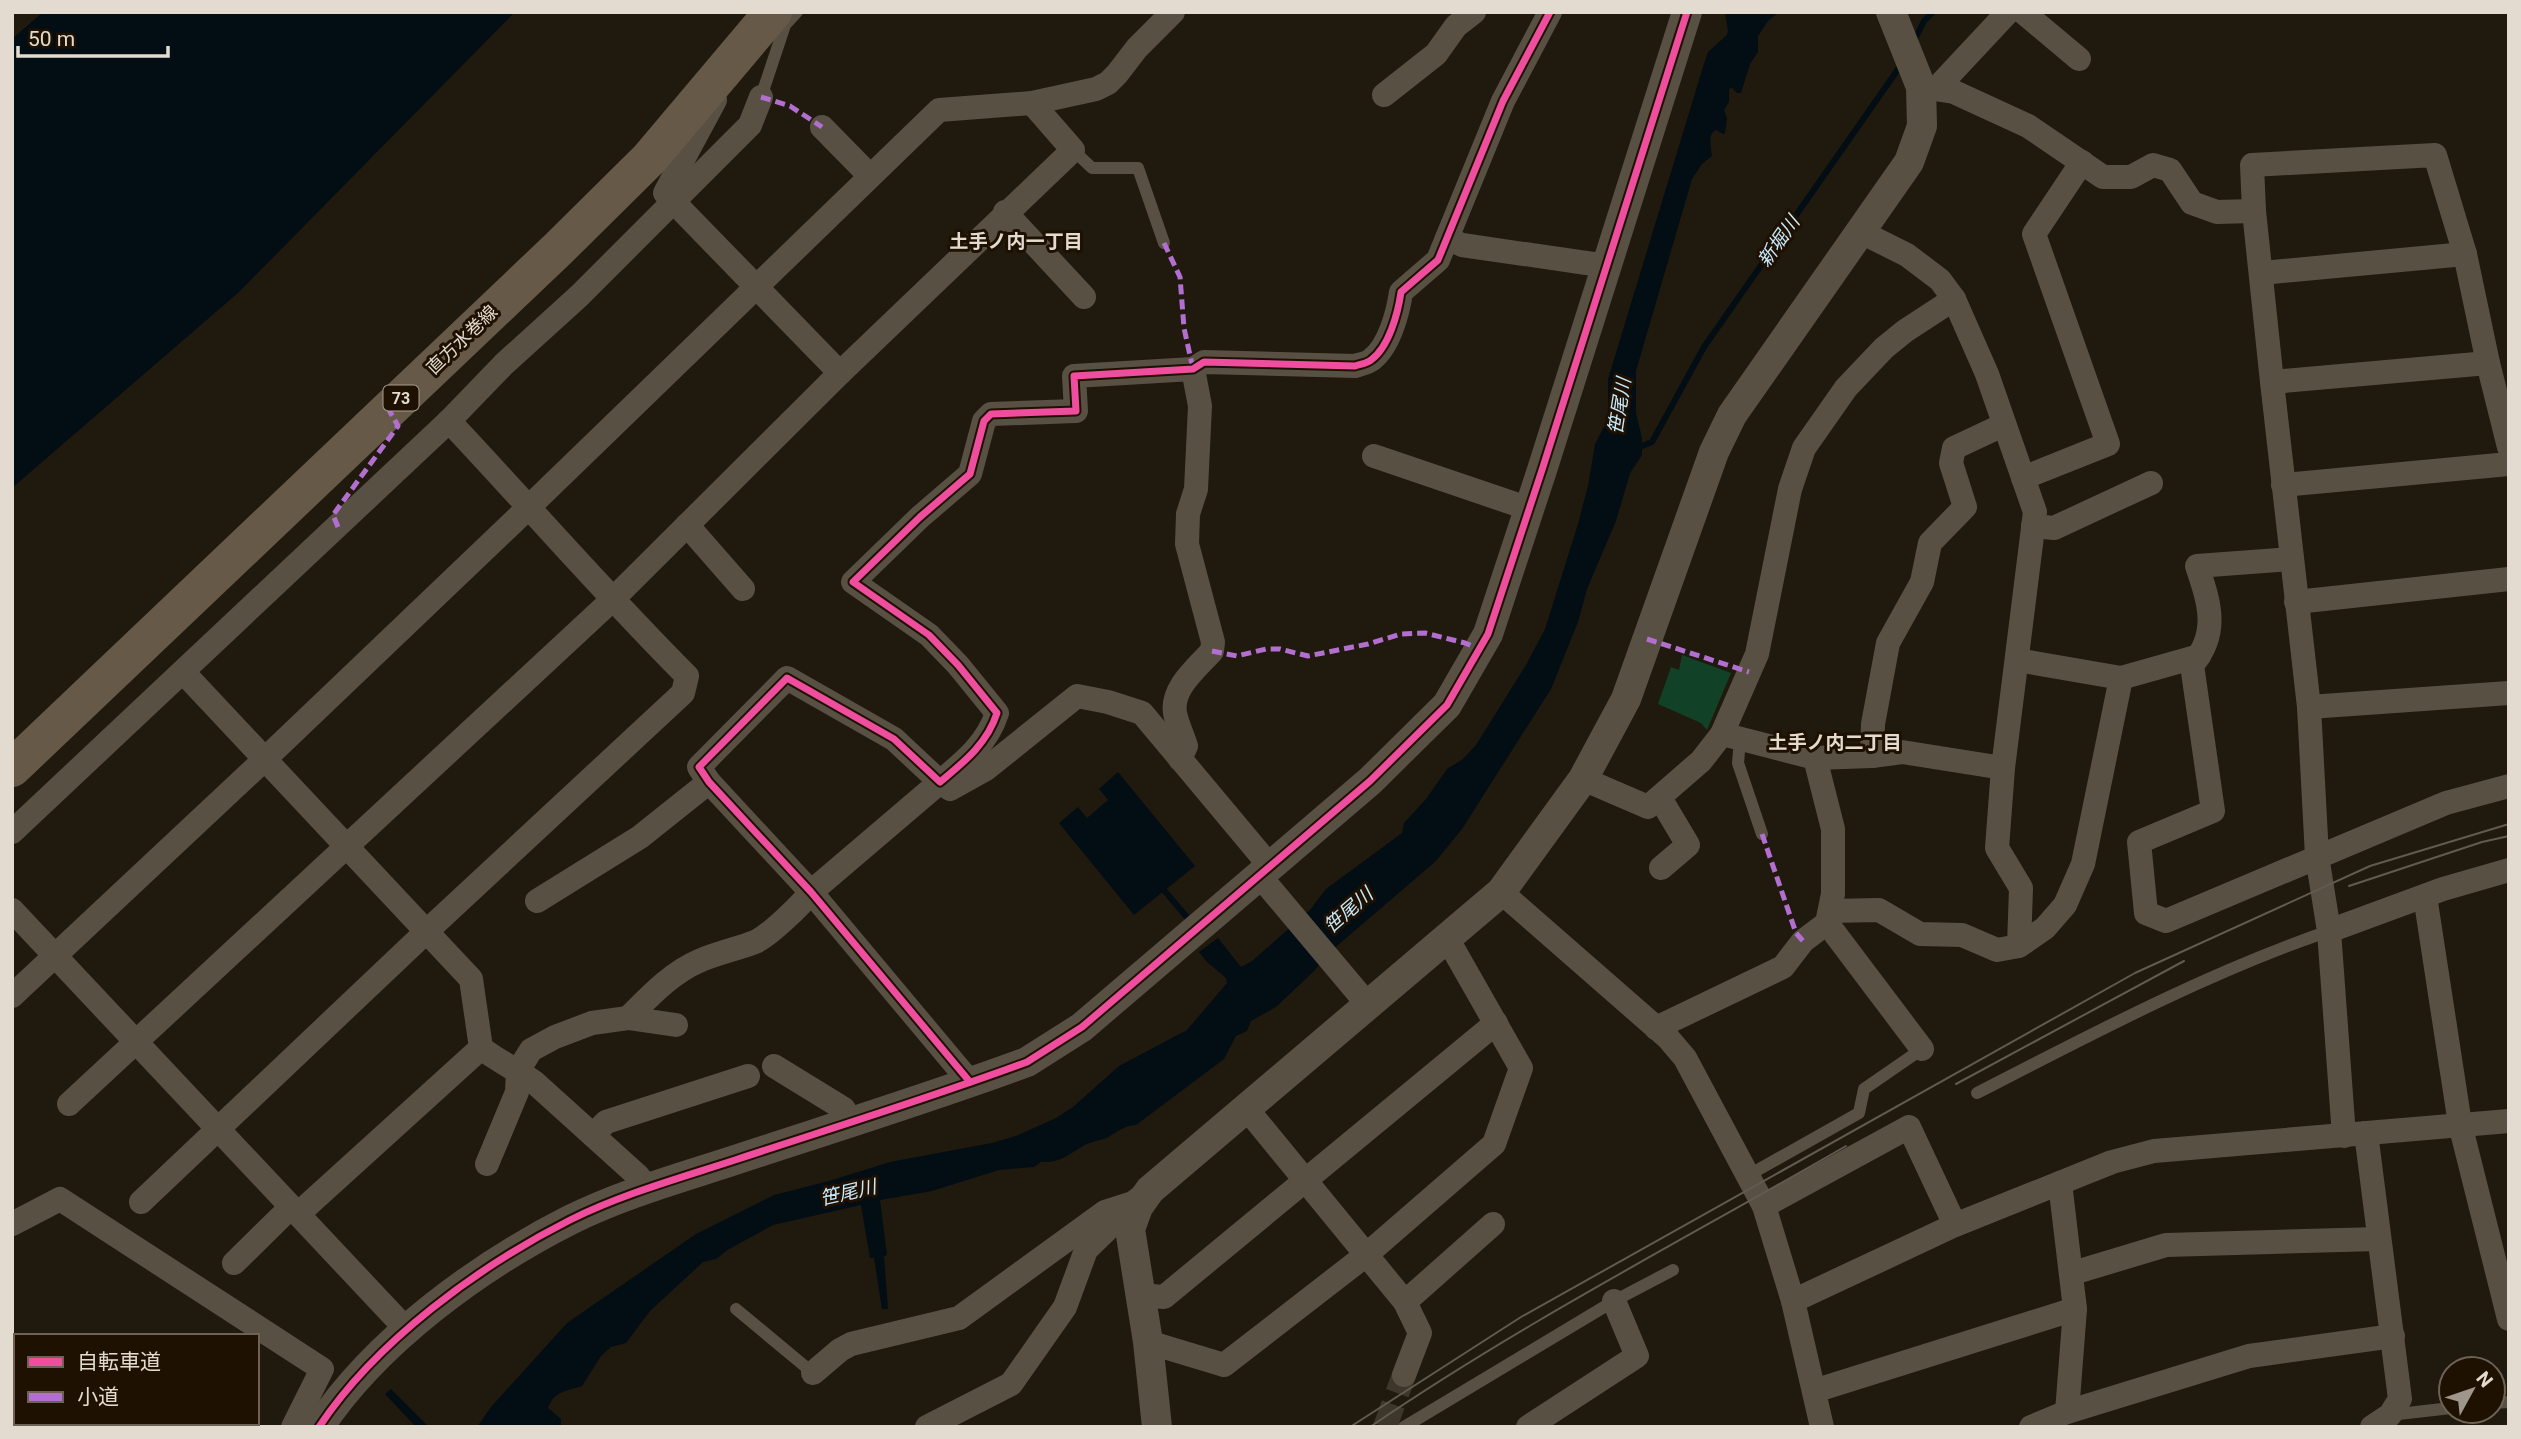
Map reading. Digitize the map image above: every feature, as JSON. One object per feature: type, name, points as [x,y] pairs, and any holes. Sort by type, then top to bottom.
[{"type":"main road","name":"直方水巻線","points":[[12,768],[649,159],[774,12]]},
{"type":"street","points":[[12,996],[529,507],[939,110],[1032,103],[1096,89],[1108,83],[1137,48],[1173,12]]},
{"type":"street","points":[[1384,95],[1436,54],[1456,26],[1474,12]]},
{"type":"street","points":[[628,1018],[680,971],[699,961],[759,941],[811,892],[975,754],[994,724],[997,713],[958,665],[929,635],[853,582],[920,517],[970,474],[984,421],[991,414],[1076,411],[1074,376],[1193,369],[1204,362],[1354,366],[1369,363],[1381,350],[1399,306],[1401,292],[1437,260],[1503,101],[1550,12]]},
{"type":"street","points":[[319,1427],[338,1397],[406,1329],[491,1266],[571,1219],[648,1188],[1027,1062],[1082,1027],[1268,878],[1447,705],[1488,634],[1687,12]]},
{"type":"street","points":[[927,1427],[1011,1384],[1065,1307],[1086,1250],[1142,1197],[1365,1001],[1447,938],[1501,892],[1583,779],[1626,699],[1714,452],[1732,415],[1909,162],[1922,126],[1928,88],[1891,12]]},
{"type":"street","points":[[1928,88],[2008,12]]},
{"type":"street","points":[[2022,12],[2079,59]]},
{"type":"street","points":[[743,47],[665,193],[840,373]]},
{"type":"street","points":[[1928,88],[1954,92],[2028,126],[2104,177],[2131,177],[2153,165],[2170,170],[2192,203],[2217,212],[2254,211]]},
{"type":"street","points":[[12,832],[184,673],[449,421],[504,364],[579,296],[674,202],[685,187],[750,125],[761,97]]},
{"type":"street","points":[[69,1104],[612,600],[840,373],[1005,212],[1073,150],[1032,103]]},
{"type":"street","points":[[822,127],[870,176]]},
{"type":"street","points":[[2381,1421],[2400,1399],[2379,1239],[2355,1134],[2317,856],[2309,707],[2254,211],[2252,165],[2435,155],[2465,254],[2509,447]]},
{"type":"street","points":[[2023,478],[2108,444],[2034,234],[2082,162]]},
{"type":"street","points":[[1005,212],[1084,297]]},
{"type":"street","points":[[1861,232],[1907,255],[1940,280],[1954,299],[1987,374],[2035,512],[2003,768],[1997,848],[2021,888],[2019,946]]},
{"type":"street","points":[[1447,238],[1462,245],[1607,266]]},
{"type":"street","points":[[2262,272],[2465,254]]},
{"type":"street","points":[[1583,779],[1648,807],[1731,737],[1757,654],[1790,489],[1804,448],[1846,388],[1884,348],[1954,299]]},
{"type":"street","points":[[2272,382],[2488,363]]},
{"type":"street","points":[[1180,759],[1186,746],[1175,713],[1176,699],[1183,684],[1212,651],[1213,642],[1187,544],[1188,514],[1196,489],[1200,405],[1193,369]]},
{"type":"street","points":[[141,1202],[427,930],[683,694],[687,676],[612,600],[449,421]]},
{"type":"street","points":[[1872,757],[1873,724],[1888,643],[1922,582],[1930,543],[1965,507],[1951,463],[1954,448],[2003,425]]},
{"type":"street","points":[[1374,456],[1530,509]]},
{"type":"street","points":[[2283,485],[2509,464]]},
{"type":"street","points":[[2034,526],[2054,528],[2151,483]]},
{"type":"street","points":[[687,525],[743,589]]},
{"type":"street","points":[[2291,559],[2197,566],[2211,610],[2208,634],[2199,656],[2192,664],[2213,811],[2139,842],[2146,913],[2166,920],[2446,803],[2509,786]]},
{"type":"street","points":[[2296,602],[2509,579]]},
{"type":"street","points":[[2017,660],[2121,678],[2199,656]]},
{"type":"street","points":[[184,673],[471,979],[481,1048],[499,1062],[518,1071],[593,1135],[648,1188]]},
{"type":"street","points":[[970,1082],[811,892],[709,782],[699,767],[787,678],[894,739],[950,789],[986,769],[1077,696],[1142,713],[1365,1001]]},
{"type":"street","points":[[1656,1028],[1783,967],[1802,941],[1828,917],[1879,910],[1920,934],[1962,935],[1997,950],[2019,946],[2045,928],[2065,905],[2083,864],[2121,678]]},
{"type":"street","points":[[2309,707],[2509,693]]},
{"type":"street","points":[[1731,737],[1815,758],[1872,757],[1902,752],[2003,768]]},
{"type":"street","points":[[1815,758],[1833,829],[1833,894],[1828,917],[1922,1049]]},
{"type":"street","points":[[537,901],[640,837],[709,782]]},
{"type":"street","points":[[1660,798],[1688,845],[1661,868]]},
{"type":"street","points":[[2329,931],[2509,870]]},
{"type":"street","points":[[1501,892],[1668,1038],[1685,1058],[1763,1206],[1793,1301],[1822,1427]]},
{"type":"street","points":[[2426,896],[2460,1124],[2509,1319]]},
{"type":"street","points":[[12,910],[406,1329]]},
{"type":"street","points":[[1148,1342],[1224,1365],[1366,1255],[1494,1144],[1521,1068],[1447,938]]},
{"type":"street","points":[[487,1164],[517,1092],[518,1071],[531,1050],[555,1037],[592,1023],[628,1018],[676,1025]]},
{"type":"street","points":[[1140,1295],[1164,1297],[1496,1023]]},
{"type":"street","points":[[234,1263],[481,1048]]},
{"type":"street","points":[[774,1066],[844,1109],[849,1122]]},
{"type":"street","points":[[593,1135],[606,1122],[748,1076]]},
{"type":"street","points":[[1246,1108],[1405,1302],[1420,1333],[1404,1375]]},
{"type":"street","points":[[1793,1301],[1955,1224],[2112,1162],[2154,1151],[2509,1121]]},
{"type":"street","points":[[1763,1206],[1909,1127],[1955,1224]]},
{"type":"street","points":[[2060,1183],[2073,1273],[2075,1309],[2067,1412]]},
{"type":"street","points":[[1142,1197],[1130,1229],[1148,1342],[1157,1427]]},
{"type":"street","points":[[813,1373],[840,1350],[851,1345],[959,1318],[1105,1212],[1142,1197]]},
{"type":"street","points":[[12,1224],[60,1199],[322,1369],[293,1427]]},
{"type":"street","points":[[1405,1302],[1493,1224]]},
{"type":"street","points":[[2073,1273],[2166,1245],[2379,1239]]},
{"type":"street","points":[[1528,1427],[1637,1356],[1614,1301]]},
{"type":"street","points":[[1814,1391],[2075,1309]]},
{"type":"street","points":[[2031,1427],[2067,1412],[2249,1356],[2393,1336]]},
{"type":"lane","points":[[761,97],[785,25],[797,12]]},
{"type":"lane","points":[[1073,150],[1092,168],[1138,168],[1164,243]]},
{"type":"lane","points":[[1731,737],[1762,834]]},
{"type":"lane","points":[[1977,1093],[2131,1014],[2329,931]]},
{"type":"lane","points":[[1747,1176],[1858,1113],[1864,1089],[1922,1049]]},
{"type":"lane","points":[[1404,1427],[1614,1301],[1673,1270]]},
{"type":"lane","points":[[736,1308],[813,1373]]},
{"type":"lane","points":[[2381,1421],[2437,1411]]},
{"type":"green space","points":[[1682,655],[1731,673],[1707,730],[1701,723],[1658,704],[1671,667],[1679,670]]},
{"type":"water","points":[[43,12],[515,12],[239,292],[12,488],[12,39]]},
{"type":"water","name":"笹尾川","points":[[1725,12],[1779,12],[1768,21],[1758,36],[1758,52],[1750,64],[1741,93],[1731,87],[1729,90],[1729,102],[1724,110],[1727,118],[1725,133],[1716,130],[1711,134],[1712,156],[1702,164],[1692,179],[1636,371],[1636,413],[1642,438],[1642,455],[1630,473],[1616,521],[1587,589],[1578,622],[1551,689],[1462,829],[1436,861],[1331,951],[1276,1007],[1251,1021],[1247,1031],[1236,1036],[1224,1059],[1136,1125],[1086,1144],[1059,1160],[1041,1162],[1034,1167],[999,1170],[932,1191],[880,1200],[887,1255],[884,1256],[888,1309],[882,1309],[874,1258],[870,1258],[861,1205],[773,1225],[716,1259],[703,1262],[650,1311],[626,1343],[611,1347],[601,1356],[582,1386],[562,1392],[554,1398],[548,1408],[561,1419],[561,1427],[477,1427],[491,1407],[567,1323],[696,1234],[774,1195],[890,1162],[992,1143],[1016,1136],[1056,1118],[1073,1107],[1119,1066],[1187,1030],[1227,983],[1226,978],[1199,952],[1218,938],[1241,967],[1252,961],[1310,910],[1326,889],[1402,833],[1404,823],[1426,799],[1447,769],[1463,759],[1476,745],[1545,629],[1578,524],[1595,444],[1608,419],[1608,379],[1708,52],[1727,35]]},
{"type":"water","points":[[1118,772],[1195,866],[1134,915],[1059,823],[1078,807],[1087,818],[1108,800],[1099,789]]},
{"type":"water","points":[[391,1389],[429,1427],[416,1427],[385,1394]]},
{"type":"waterway","name":"新堀川","points":[[1913,43],[1924,21],[1933,12]]},
{"type":"waterway","name":"新堀川","points":[[1637,448],[1652,442],[1704,347],[1901,65]]},
{"type":"waterway","points":[[1163,889],[1191,922]]},
{"type":"tunnel","points":[[1385,1427],[1404,1375]]},
{"type":"tram line","points":[[1350,1427],[1521,1317],[2135,973],[2370,866],[2509,824]]},
{"type":"tram line","points":[[2349,886],[2482,842],[2509,836]]},
{"type":"tram line","points":[[1956,1084],[2184,961]]},
{"type":"tram line","points":[[1370,1427],[1545,1317],[1846,1146]]},
{"type":"marked path","points":[[761,97],[790,106],[822,127]]},
{"type":"marked path","points":[[1164,243],[1180,277],[1184,328],[1193,369]]},
{"type":"marked path","points":[[338,527],[333,515],[398,426],[389,410]]},
{"type":"marked path","points":[[1212,651],[1237,656],[1266,649],[1280,649],[1308,656],[1368,644],[1401,634],[1425,633],[1479,649]]},
{"type":"marked path","points":[[1647,639],[1749,672]]},
{"type":"marked path","points":[[1762,834],[1796,933],[1803,941]]},
{"type":"cycle path","points":[[970,1082],[811,892],[709,782],[699,767],[787,678],[894,739],[940,782],[958,767],[981,743],[997,713],[958,665],[929,635],[853,582],[920,517],[970,474],[984,421],[991,414],[1076,411],[1074,376],[1193,369],[1204,362],[1355,366],[1371,360],[1388,338],[1401,292],[1438,260],[1503,101],[1550,12]]},
{"type":"cycle path","points":[[319,1427],[342,1395],[369,1365],[432,1308],[500,1260],[570,1220],[651,1187],[1027,1062],[1082,1027],[1370,781],[1447,705],[1488,634],[1687,12]]},
{"type":"district","name":"土手ノ内一丁目","points":[[1016,241]]},
{"type":"district","name":"土手ノ内二丁目","points":[[1835,742]]}]
